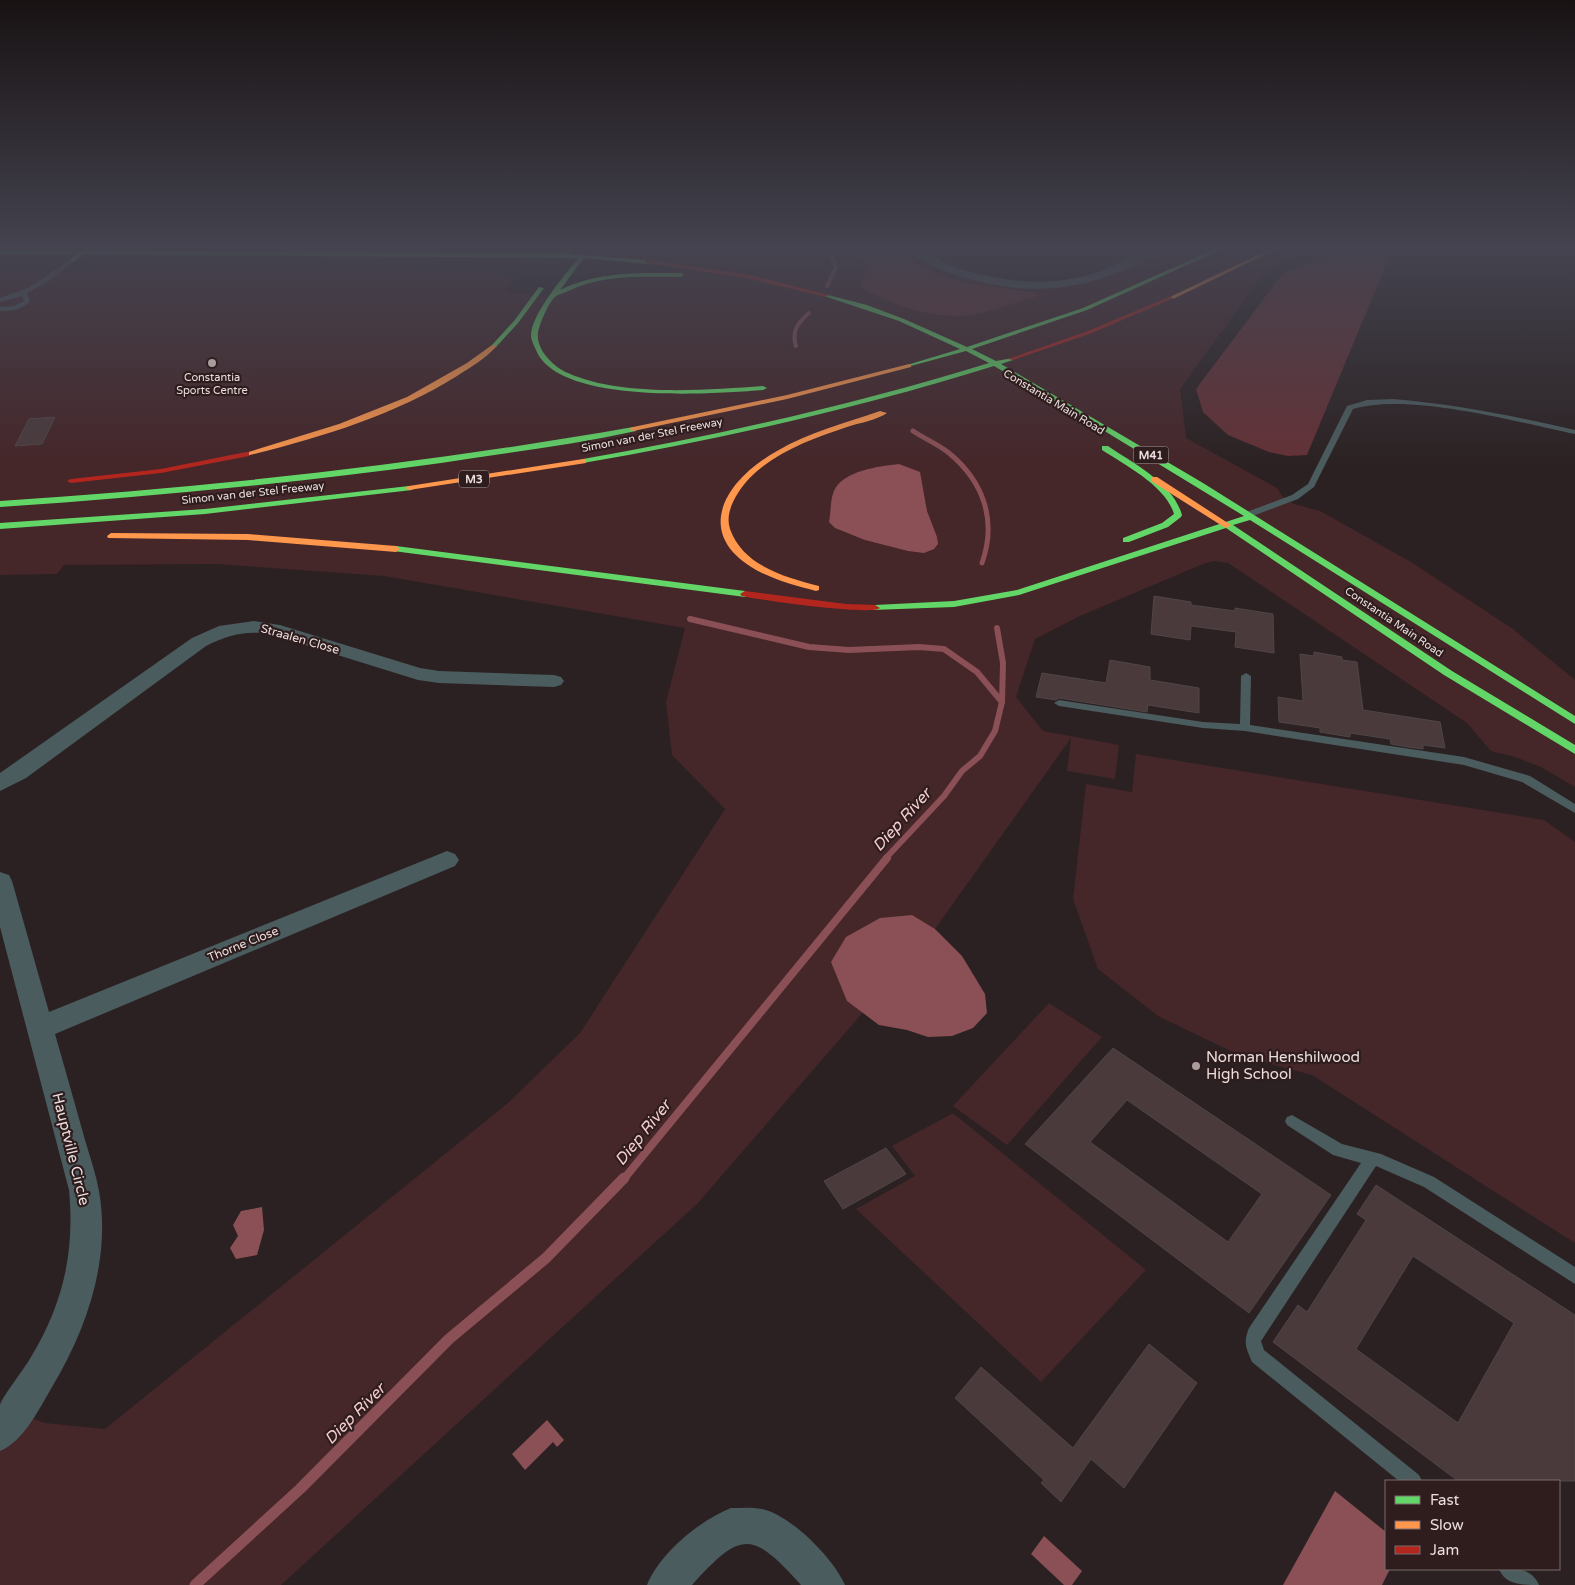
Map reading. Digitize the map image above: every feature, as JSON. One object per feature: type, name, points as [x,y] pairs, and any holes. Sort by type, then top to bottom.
[{"type":"main road","points":[[64,482],[156,471],[222,459],[298,440],[359,419],[403,401],[441,382],[473,361],[498,341],[517,320]]},
{"type":"main road","points":[[539,320],[534,336],[538,354],[557,371],[590,384],[629,390],[669,392],[736,390],[778,386]]},
{"type":"main road","name":"Constantia Main Road","points":[[900,320],[983,356],[1022,378],[1245,513],[1575,721]]},
{"type":"main road","points":[[796,383],[992,337],[1035,320]]},
{"type":"main road","points":[[964,386],[1118,320]]},
{"type":"main road","name":"Simon van der Stel Freeway","points":[[0,504],[163,492],[336,475],[523,449],[639,429],[825,388],[914,365],[992,337]]},
{"type":"main road","name":"Constantia Main Road","points":[[936,349],[993,380]]},
{"type":"main road","name":"Simon van der Stel Freeway","points":[[0,526],[243,508],[407,488],[542,468],[733,432],[1031,357]]},
{"type":"main road","points":[[831,590],[776,578],[752,565],[732,547],[723,527],[722,521],[728,499],[752,472],[782,453],[809,439],[891,410]]},
{"type":"main road","name":"Constantia Main Road","points":[[1182,526],[1117,545],[1165,525],[1176,518],[1179,510],[1176,502],[1167,493],[1101,445],[1227,525],[1448,673],[1575,750]]},
{"type":"main road","points":[[1201,520],[1213,516],[1245,513]]},
{"type":"main road","points":[[96,536],[220,535],[326,541],[846,607],[897,609],[986,600],[1019,592],[1227,525],[1245,513]]},
{"type":"street","name":"Straalen Close","points":[[0,783],[18,773],[200,642],[234,628],[255,626],[273,629],[424,675],[554,681]]},
{"type":"street","name":"Thorne Close","points":[[40,1028],[447,860]]},
{"type":"street","name":"Hauptville Circle","points":[[0,881],[84,1190],[87,1217],[86,1247],[80,1280],[54,1350],[35,1384],[0,1433]]},
{"type":"street","points":[[666,1585],[704,1544],[731,1526],[762,1527],[789,1544],[826,1585]]},
{"type":"lane","points":[[1245,513],[1295,496],[1311,485],[1350,408],[1364,402],[1398,401],[1428,404],[1575,432]]},
{"type":"lane","points":[[1245,728],[1246,676]]},
{"type":"lane","points":[[1059,704],[1203,725],[1245,728],[1464,761],[1526,779],[1575,809]]},
{"type":"lane","points":[[1292,1121],[1338,1150],[1372,1159],[1429,1182],[1575,1276]]},
{"type":"lane","points":[[1372,1159],[1252,1340],[1258,1356],[1412,1480]]},
{"type":"lane","points":[[1509,1570],[1529,1585]]},
{"type":"shaded area","points":[[0,320],[1230,320],[1180,389],[1186,438],[1277,488],[1283,497],[1294,504],[1320,511],[1411,562],[1513,629],[1575,680],[1575,787],[1541,767],[1515,757],[1491,751],[1467,723],[1228,563],[1214,561],[1203,564],[1080,616],[1035,639],[1016,697],[1043,731],[1119,745],[1115,779],[1067,771],[1071,738],[935,929],[698,1203],[281,1585],[0,1585],[0,1407],[45,1423],[105,1429],[508,1103],[580,1033],[725,809],[672,755],[666,702],[685,628],[384,576],[217,564],[64,565],[57,574],[0,575]]},
{"type":"shaded area","points":[[1248,320],[1363,320],[1307,455],[1288,456],[1269,452],[1228,435],[1203,412],[1196,389]]},
{"type":"shaded area","points":[[899,464],[920,472],[927,511],[938,544],[934,549],[924,553],[865,540],[835,528],[829,522],[832,498],[838,484],[853,474],[862,471]]},
{"type":"shaded area","points":[[1136,754],[1544,820],[1575,842],[1575,1243],[1312,1075],[1241,1056],[1158,1016],[1098,969],[1073,899],[1086,784],[1132,792]]},
{"type":"shaded area","points":[[912,915],[935,929],[962,956],[985,994],[987,1013],[973,1028],[952,1036],[928,1037],[907,1030],[879,1025],[847,1001],[831,962],[846,937],[880,918]]},
{"type":"shaded area","points":[[1049,1003],[1102,1037],[1007,1145],[953,1106]]},
{"type":"shaded area","points":[[953,1113],[1146,1270],[1041,1382],[856,1209],[915,1176],[892,1146]]},
{"type":"shaded area","points":[[262,1207],[264,1230],[257,1255],[236,1259],[230,1248],[238,1236],[233,1225],[241,1211]]},
{"type":"shaded area","points":[[547,1420],[564,1440],[557,1447],[553,1442],[525,1470],[512,1454]]},
{"type":"shaded area","points":[[1335,1491],[1385,1531],[1385,1570],[1390,1570],[1382,1585],[1283,1585]]},
{"type":"shaded area","points":[[1044,1536],[1082,1571],[1072,1585],[1064,1585],[1031,1554]]},
{"type":"building","points":[[55,417],[42,444],[15,446],[29,419]]},
{"type":"building","points":[[1154,596],[1191,602],[1191,605],[1235,611],[1235,608],[1273,614],[1274,653],[1235,647],[1236,632],[1191,626],[1190,640],[1151,634]]},
{"type":"building","points":[[1314,652],[1357,662],[1363,710],[1440,722],[1445,748],[1423,745],[1423,749],[1408,747],[1391,744],[1390,739],[1350,733],[1350,737],[1320,732],[1320,728],[1279,722],[1278,697],[1303,701],[1300,654],[1314,656]]},
{"type":"building","points":[[1110,660],[1150,667],[1150,680],[1199,688],[1199,713],[1148,705],[1147,712],[1059,698],[1056,700],[1036,697],[1042,673],[1106,683]]},
{"type":"building","points":[[1113,1048],[1331,1195],[1249,1313],[1025,1144]],"holes":[[[1127,1100],[1262,1194],[1228,1242],[1090,1142]]]},
{"type":"building","points":[[886,1148],[906,1174],[843,1209],[824,1181]]},
{"type":"building","points":[[1376,1185],[1575,1315],[1575,1481],[1457,1480],[1273,1342],[1298,1305],[1307,1312],[1366,1220],[1357,1214]],"holes":[[[1413,1256],[1514,1323],[1458,1423],[1356,1349]]]},
{"type":"building","points":[[1149,1344],[1197,1383],[1124,1488],[1091,1459],[1061,1502],[1041,1483],[1044,1480],[955,1398],[981,1367],[1073,1448]]},
{"type":"waterway","name":"Diep River","points":[[796,346],[794,336],[796,328],[802,320]]},
{"type":"waterway","name":"Diep River","points":[[913,431],[949,453],[961,464],[979,489],[987,517],[988,532],[982,563]]},
{"type":"waterway","points":[[690,619],[809,647],[849,650],[919,647],[944,649],[977,672],[1002,702]]},
{"type":"waterway","name":"Diep River","points":[[997,628],[1003,663],[1002,702]]},
{"type":"waterway","name":"Diep River","points":[[885,859],[944,796],[962,771],[980,756],[995,731],[1002,702]]},
{"type":"waterway","name":"Diep River","points":[[623,1180],[887,858]]},
{"type":"waterway","name":"Diep River","points":[[195,1585],[300,1489],[449,1339],[546,1258],[624,1178]]},
{"type":"traffic: fast","points":[[494,346],[517,320]]},
{"type":"traffic: fast","points":[[538,320],[534,337],[543,359],[565,374],[596,384],[632,390],[671,392],[763,388]]},
{"type":"traffic: fast","points":[[902,320],[938,335],[1009,371],[1200,484],[1251,517]]},
{"type":"traffic: fast","points":[[909,366],[986,343],[1053,320]]},
{"type":"traffic: fast","points":[[583,461],[637,452],[799,418],[1011,359]]},
{"type":"traffic: fast","points":[[0,504],[80,499],[318,476],[475,455],[633,429]]},
{"type":"traffic: fast","points":[[1105,448],[1160,487],[1176,506],[1178,515],[1165,525],[1126,540]]},
{"type":"traffic: fast","points":[[0,526],[205,512],[409,488]]},
{"type":"traffic: fast","points":[[1251,517],[1575,721]]},
{"type":"traffic: fast","points":[[875,608],[954,604],[1019,592],[1251,517]]},
{"type":"traffic: fast","points":[[1227,525],[1448,673],[1575,750]]},
{"type":"traffic: fast","points":[[396,549],[745,594]]},
{"type":"traffic: slow","points":[[246,454],[276,447],[342,426],[410,399],[470,365],[494,346]]},
{"type":"traffic: slow","points":[[633,429],[787,397],[909,366]]},
{"type":"traffic: slow","points":[[816,588],[788,581],[764,570],[744,557],[730,541],[724,524],[727,504],[740,483],[766,461],[779,453],[823,433],[883,413]]},
{"type":"traffic: slow","points":[[409,488],[583,461]]},
{"type":"traffic: slow","points":[[1154,479],[1227,525]]},
{"type":"traffic: slow","points":[[111,536],[248,537],[396,549]]},
{"type":"traffic: jam","points":[[1011,359],[1090,332],[1119,320]]},
{"type":"traffic: jam","points":[[71,481],[161,471],[246,454]]},
{"type":"traffic: jam","points":[[745,594],[846,607],[875,608]]},
{"type":"place","name":"Constantia Sports Centre","points":[[212,363]]},
{"type":"place","name":"Norman Henshilwood High School","points":[[1196,1066]]}]
